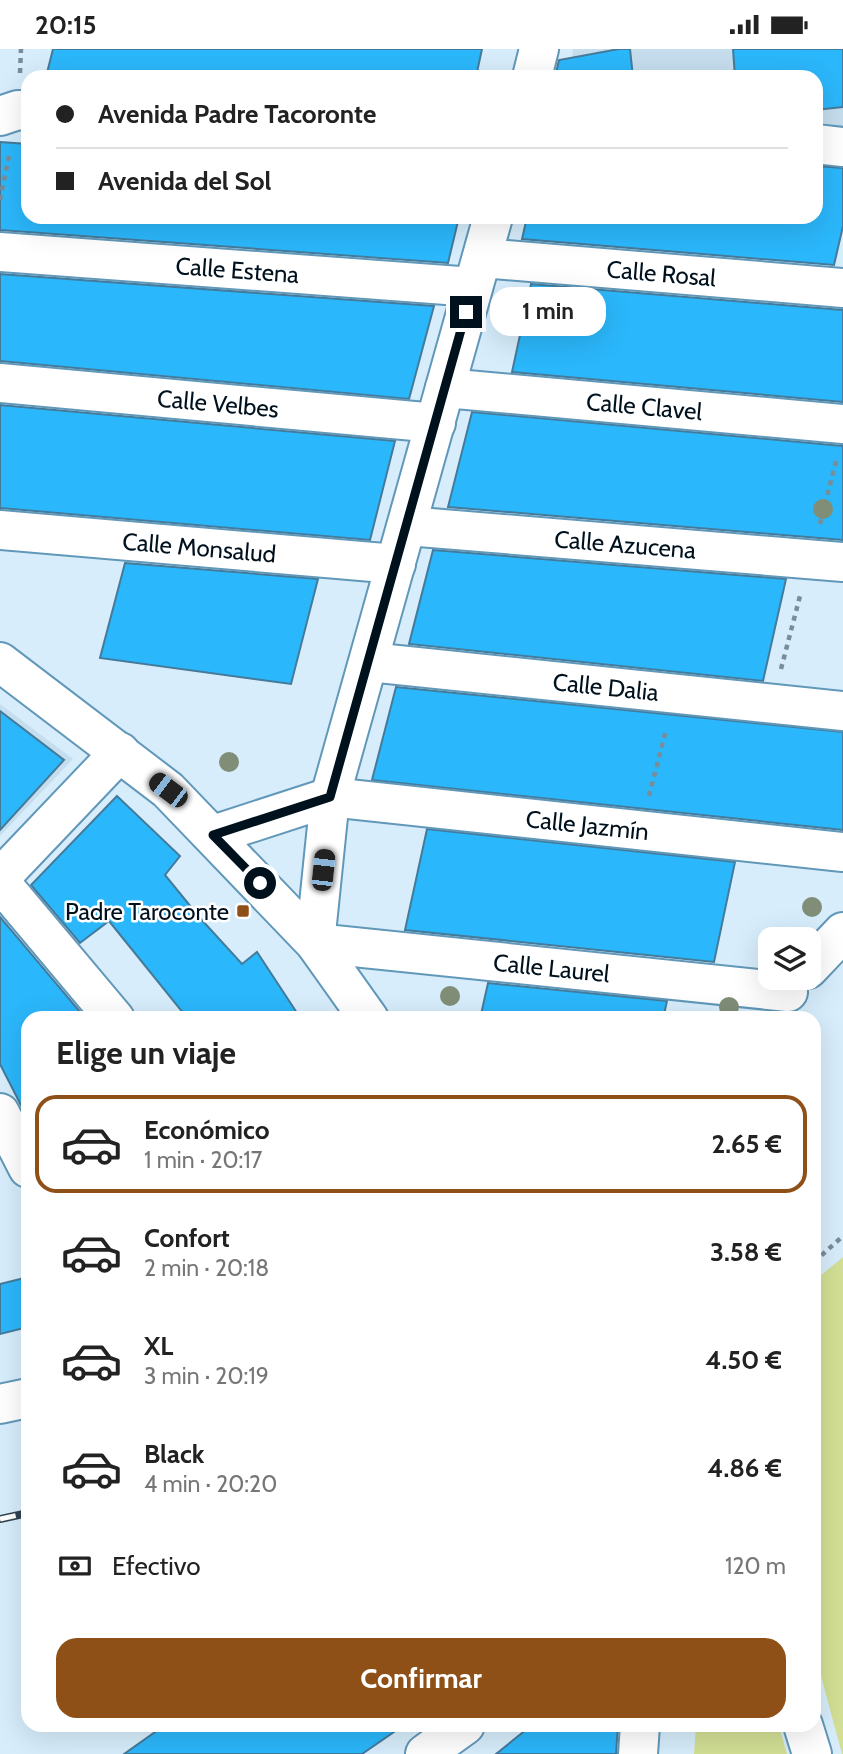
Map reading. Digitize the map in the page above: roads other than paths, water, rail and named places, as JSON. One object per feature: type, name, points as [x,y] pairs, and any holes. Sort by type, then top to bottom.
[{"type":"street","points":[[534,70],[540,49]]},
{"type":"street","points":[[823,145],[843,146]]},
{"type":"street","points":[[316,943],[330,797],[491,224]]},
{"type":"street","name":"Calle Estena","points":[[0,252],[478,272]]},
{"type":"street","name":"Calle Rosal","points":[[478,272],[843,288]]},
{"type":"street","name":"Calle Velbes","points":[[0,383],[440,406]]},
{"type":"street","name":"Calle Clavel","points":[[440,406],[843,424]]},
{"type":"street","name":"Calle Azucena","points":[[407,526],[843,562]]},
{"type":"street","name":"Calle Monsalud","points":[[0,530],[396,564]]},
{"type":"street","points":[[0,662],[168,790],[316,943],[363,1011]]},
{"type":"street","name":"Calle Dalia","points":[[369,662],[843,711]]},
{"type":"street","points":[[108,1011],[0,880],[120,752]]},
{"type":"street","points":[[213,835],[330,797]]},
{"type":"street","name":"Calle Jazmín","points":[[330,797],[843,852]]},
{"type":"street","points":[[821,956],[843,932]]},
{"type":"street","name":"Calle Laurel","points":[[316,943],[758,977]]},
{"type":"street","points":[[769,1011],[789,990]]},
{"type":"street","points":[[0,1113],[21,1154]]},
{"type":"street","points":[[0,1404],[21,1400]]},
{"type":"street","points":[[425,1754],[455,1732]]},
{"type":"street","points":[[638,1754],[640,1732]]},
{"type":"street","points":[[664,1754],[665,1732]]},
{"type":"street","points":[[805,1732],[811,1754]]},
{"type":"railway","points":[[0,1519],[21,1514]]},
{"type":"place","name":"Padre Taroconte","points":[[243,911]]}]
